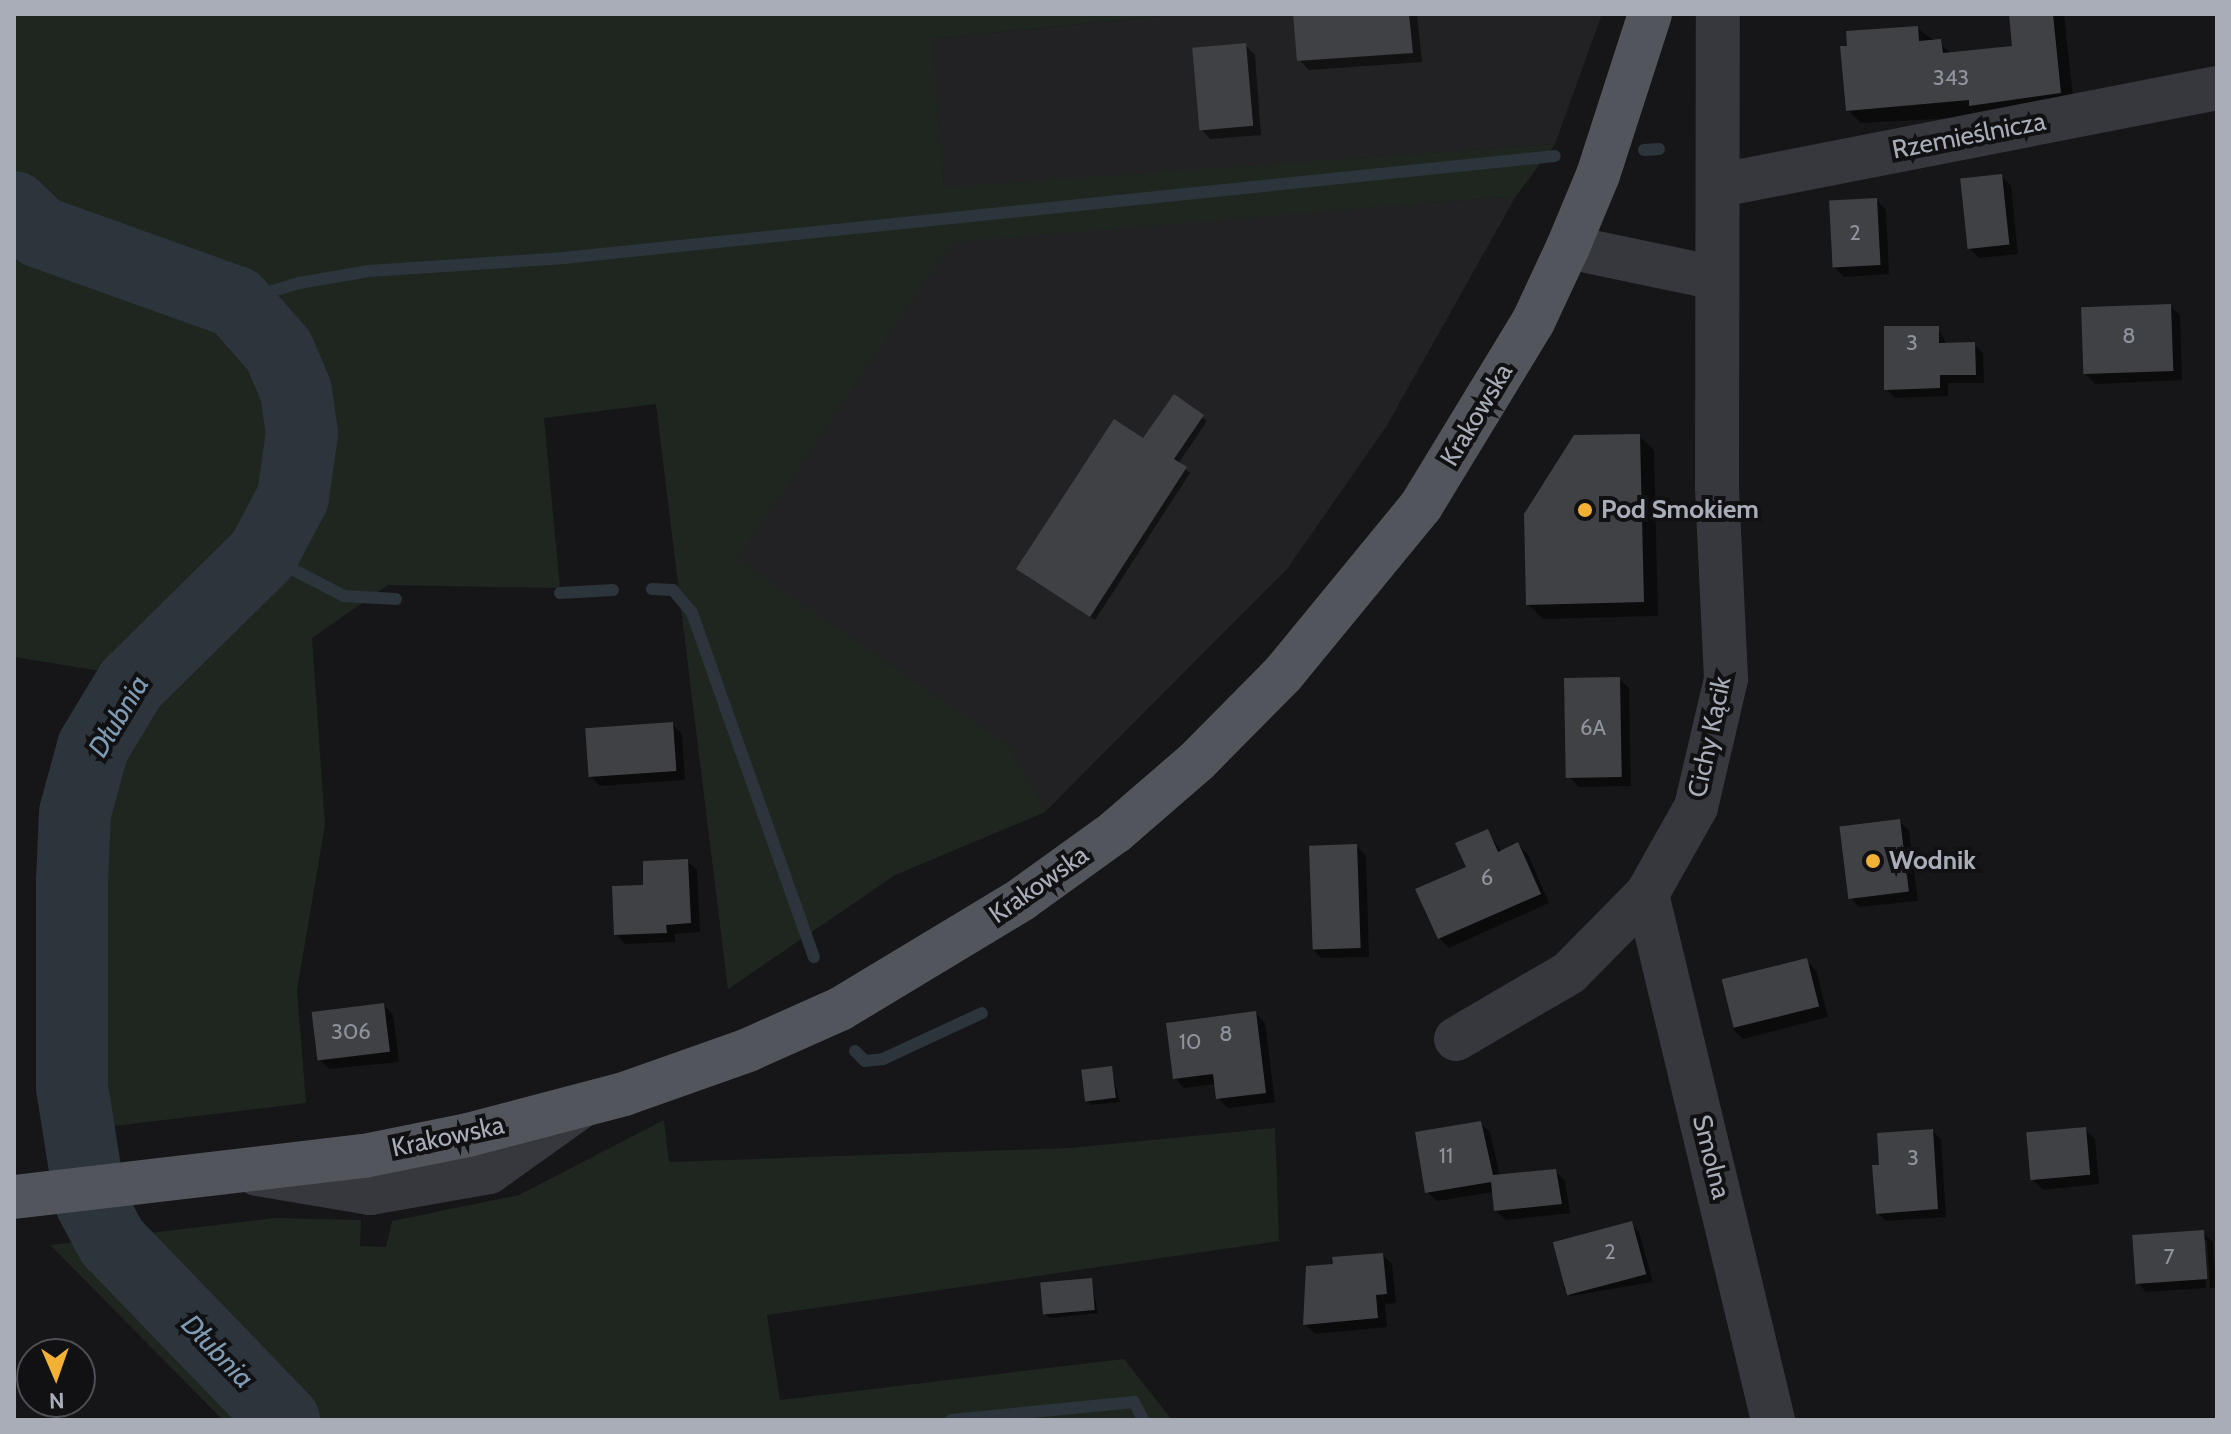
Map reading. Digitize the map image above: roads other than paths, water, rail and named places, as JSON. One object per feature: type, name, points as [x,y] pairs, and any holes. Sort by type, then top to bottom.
[{"type":"main road","name":"Krakowska","points":[[28,1195],[364,1156],[583,1105],[748,1050],[906,972],[1069,865],[1197,761],[1283,674],[1421,506],[1525,335],[1568,247],[1608,147],[1650,14]]},
{"type":"street","name":"Cichy Kącik","points":[[1456,1039],[1569,973],[1647,894],[1696,807],[1726,679],[1716,278],[1721,185],[1718,14]]},
{"type":"street","name":"Rzemieślnicza","points":[[1721,185],[2217,88]]},
{"type":"street","points":[[1568,247],[1716,278]]},
{"type":"street","name":"Smolna","points":[[1647,894],[1773,1420]]},
{"type":"waterway","points":[[1644,150],[1659,149]]},
{"type":"waterway","points":[[236,302],[299,283],[369,271],[563,258],[1555,156]]},
{"type":"waterway","name":"Dłubnia","points":[[14,207],[40,232],[236,302],[279,351],[296,391],[302,433],[293,497],[263,554],[131,684],[93,747],[75,813],[72,882],[72,1087],[90,1201],[112,1242],[284,1420]]},
{"type":"waterway","points":[[263,554],[344,596],[396,599]]},
{"type":"waterway","points":[[652,589],[673,590],[692,613],[814,957]]},
{"type":"waterway","points":[[560,593],[613,590]]},
{"type":"waterway","points":[[855,1051],[865,1061],[883,1059],[982,1013]]},
{"type":"waterway","points":[[951,1420],[1134,1402],[1143,1420]]},
{"type":"place","name":"Pod Smokiem","points":[[1585,510]]},
{"type":"place","name":"Wodnik","points":[[1873,861]]}]
